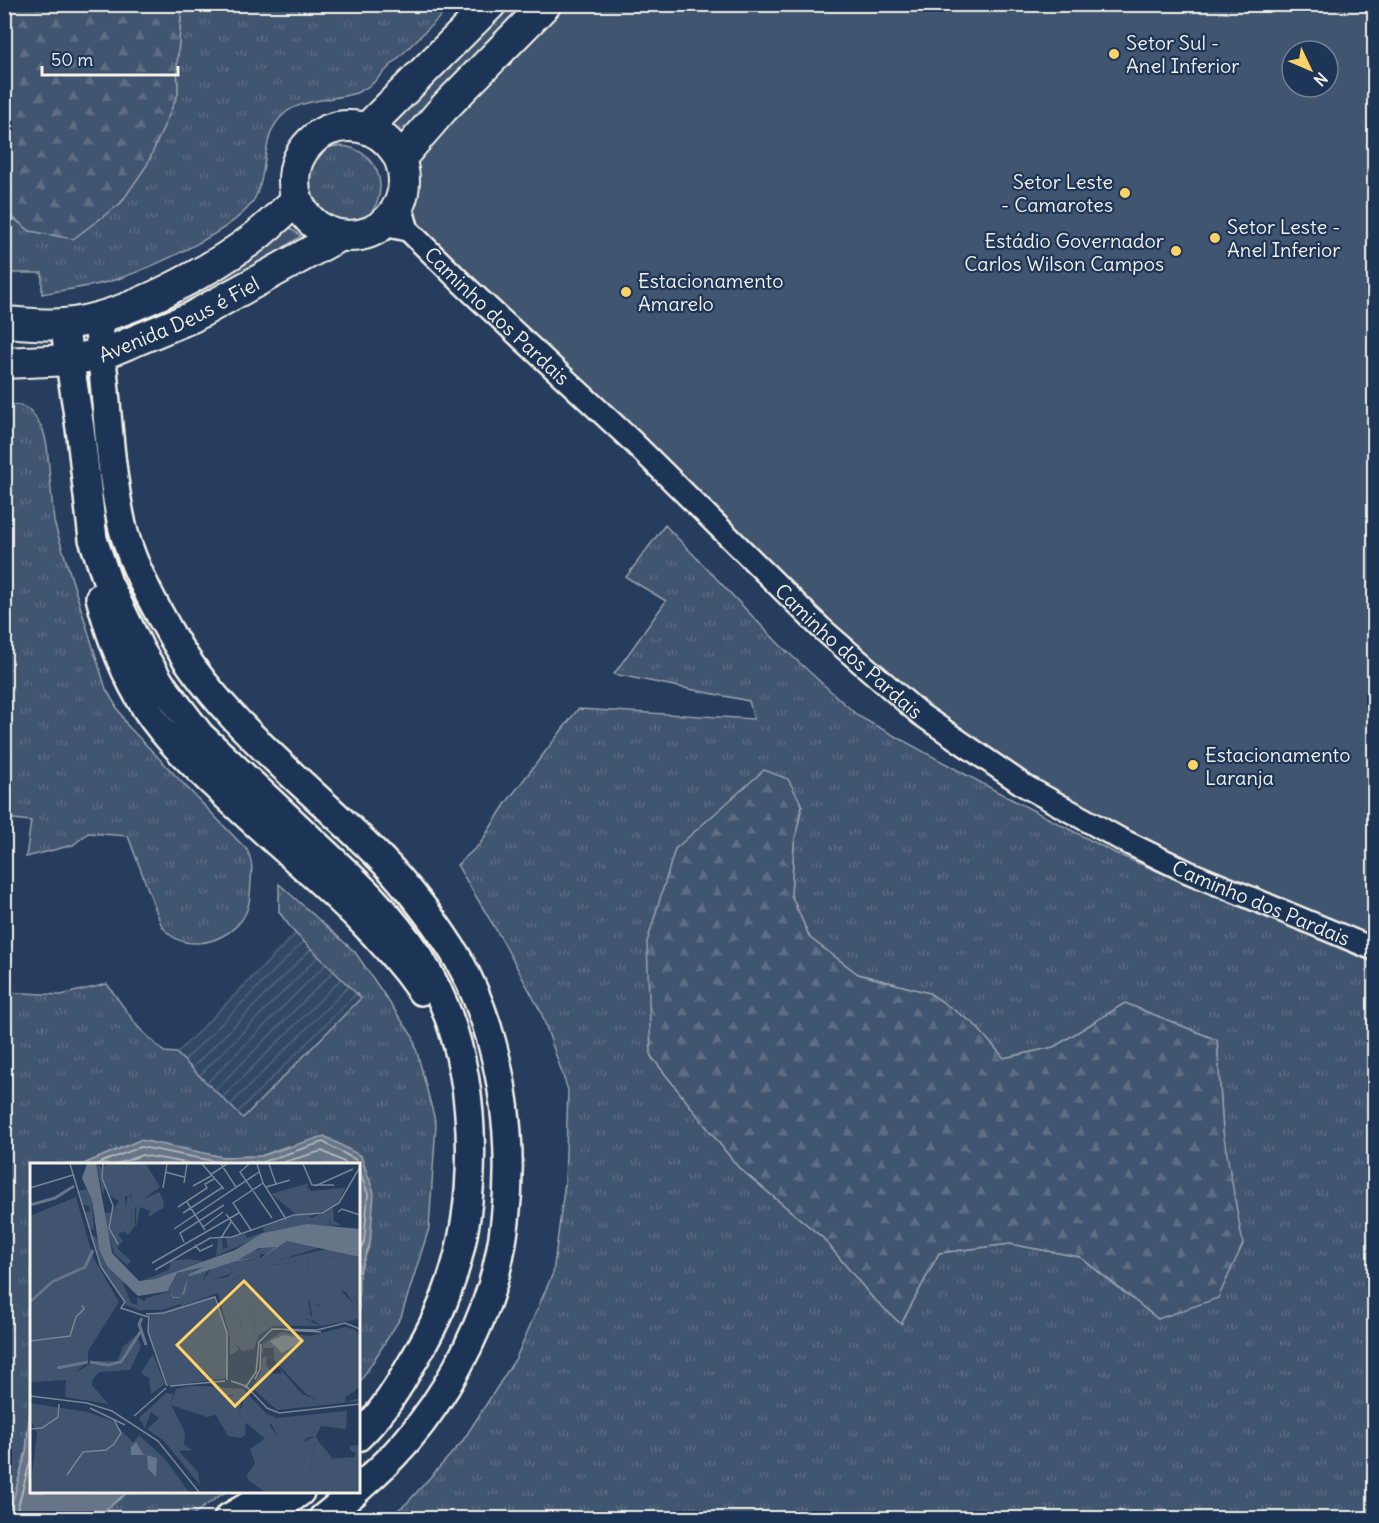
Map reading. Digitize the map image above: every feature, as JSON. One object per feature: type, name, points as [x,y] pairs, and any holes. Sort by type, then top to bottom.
[{"type":"main road","points":[[367,128],[491,4]]},
{"type":"main road","points":[[400,159],[443,109],[546,4]]},
{"type":"main road","points":[[336,127],[367,128],[381,135],[400,159],[404,177],[397,219],[363,234],[339,236],[313,224],[303,213],[294,185],[295,169],[300,155],[310,142],[322,133],[336,127]]},
{"type":"main road","name":"Avenida Deus é Fiel","points":[[4,322],[64,324],[137,305],[199,274],[255,237],[297,200]]},
{"type":"main road","name":"Avenida Deus é Fiel","points":[[4,363],[70,360],[103,354],[192,317],[339,236]]},
{"type":"street","name":"Caminho dos Pardais","points":[[397,219],[631,440],[820,628],[928,719],[1025,786],[1122,840],[1188,872],[1374,949]]},
{"type":"street","points":[[97,317],[103,354],[113,475],[123,528],[138,571],[166,627],[206,686],[252,737],[390,869],[431,919],[458,960],[480,1006],[496,1060],[508,1132],[509,1192],[500,1250],[485,1306],[459,1362],[430,1410],[394,1455],[360,1487]]},
{"type":"street","points":[[64,324],[80,428],[93,539],[108,583],[123,616],[161,684],[200,735],[374,900],[417,956],[436,986],[445,1006],[464,1076],[471,1143],[469,1188],[461,1244],[446,1295],[421,1348],[392,1398],[361,1434]]},
{"type":"street","points":[[228,1518],[269,1493]]},
{"type":"street","points":[[264,1518],[297,1493]]},
{"type":"street","points":[[323,1518],[354,1493]]},
{"type":"shaded area","points":[[294,932],[361,997],[243,1118],[176,1053]]},
{"type":"green space","points":[[4,5],[178,5],[181,17],[177,64],[178,94],[147,165],[121,203],[73,239],[30,231],[5,211]]},
{"type":"green space","points":[[178,5],[452,5],[372,84],[347,96],[305,103],[280,118],[270,137],[257,195],[240,215],[226,226],[170,258],[118,279],[42,294],[42,273],[5,273],[4,211],[30,231],[178,94],[177,64],[181,17]]},
{"type":"green space","points":[[498,5],[534,5],[393,148],[374,128]]},
{"type":"green space","points":[[546,5],[1374,5],[1374,949],[1188,872],[951,737],[408,230],[402,195],[404,152]]},
{"type":"green space","points":[[339,146],[355,149],[368,158],[377,171],[380,187],[377,203],[368,216],[355,225],[339,228],[323,225],[310,216],[301,203],[298,187],[301,171],[310,158],[323,149]]},
{"type":"green space","points":[[287,226],[301,236],[233,281],[142,328],[144,314]]},
{"type":"green space","points":[[5,404],[20,405],[31,411],[43,429],[47,446],[54,522],[106,689],[127,725],[249,854],[252,873],[246,913],[232,930],[211,941],[188,943],[168,933],[161,924],[128,836],[88,833],[73,845],[26,857],[31,821],[5,818]]},
{"type":"green space","points":[[665,525],[780,645],[858,716],[1117,854],[1374,963],[1374,1518],[387,1518],[407,1503],[462,1442],[516,1358],[553,1273],[565,1182],[568,1090],[541,1012],[501,938],[457,865],[480,844],[506,803],[578,709],[754,719],[749,701],[614,674],[666,601],[626,577]],"holes":[[[802,805],[794,844],[791,895],[810,938],[858,974],[929,993],[973,1023],[1004,1058],[1054,1047],[1125,1003],[1217,1040],[1223,1132],[1158,1319],[1080,1257],[1010,1244],[939,1253],[901,1324],[871,1296],[823,1238],[738,1167],[651,1056]]]},
{"type":"green space","points":[[764,770],[788,779],[802,805],[794,844],[791,895],[810,938],[858,974],[929,993],[973,1023],[1004,1058],[1054,1047],[1125,1003],[1217,1040],[1223,1132],[1243,1244],[1218,1298],[1158,1319],[1080,1257],[1010,1244],[939,1253],[901,1324],[871,1296],[823,1238],[738,1167],[651,1056],[647,942],[675,849]]},
{"type":"green space","points":[[279,884],[355,952],[413,1037],[436,1124],[429,1228],[401,1317],[360,1382],[360,1270],[370,1243],[361,1156],[287,1146],[261,1156],[223,1157],[140,1140],[86,1163],[30,1163],[30,1410],[26,1452],[8,1518],[5,1518],[5,992],[61,995],[107,984],[138,1027],[164,1052],[176,1053],[243,1118],[361,998],[294,932],[279,912]]},
{"type":"green space","points":[[127,1493],[224,1493],[188,1518],[95,1518]]},
{"type":"water","points":[[324,1136],[361,1156],[374,1193],[370,1243],[360,1270],[360,1163],[86,1163],[140,1140],[223,1157],[261,1156]]},
{"type":"water","points":[[30,1410],[30,1493],[127,1493],[95,1518],[8,1518],[26,1452]]},
{"type":"place","name":"Setor Sul - Anel Inferior","points":[[1114,54]]},
{"type":"place","name":"Setor Leste - Camarotes","points":[[1125,193]]},
{"type":"place","name":"Setor Leste - Anel Inferior","points":[[1215,238]]},
{"type":"place","name":"Estádio Governador Carlos Wilson Campos","points":[[1176,251]]},
{"type":"place","name":"Estacionamento Amarelo","points":[[626,292]]},
{"type":"place","name":"Estacionamento Laranja","points":[[1193,765]]}]
